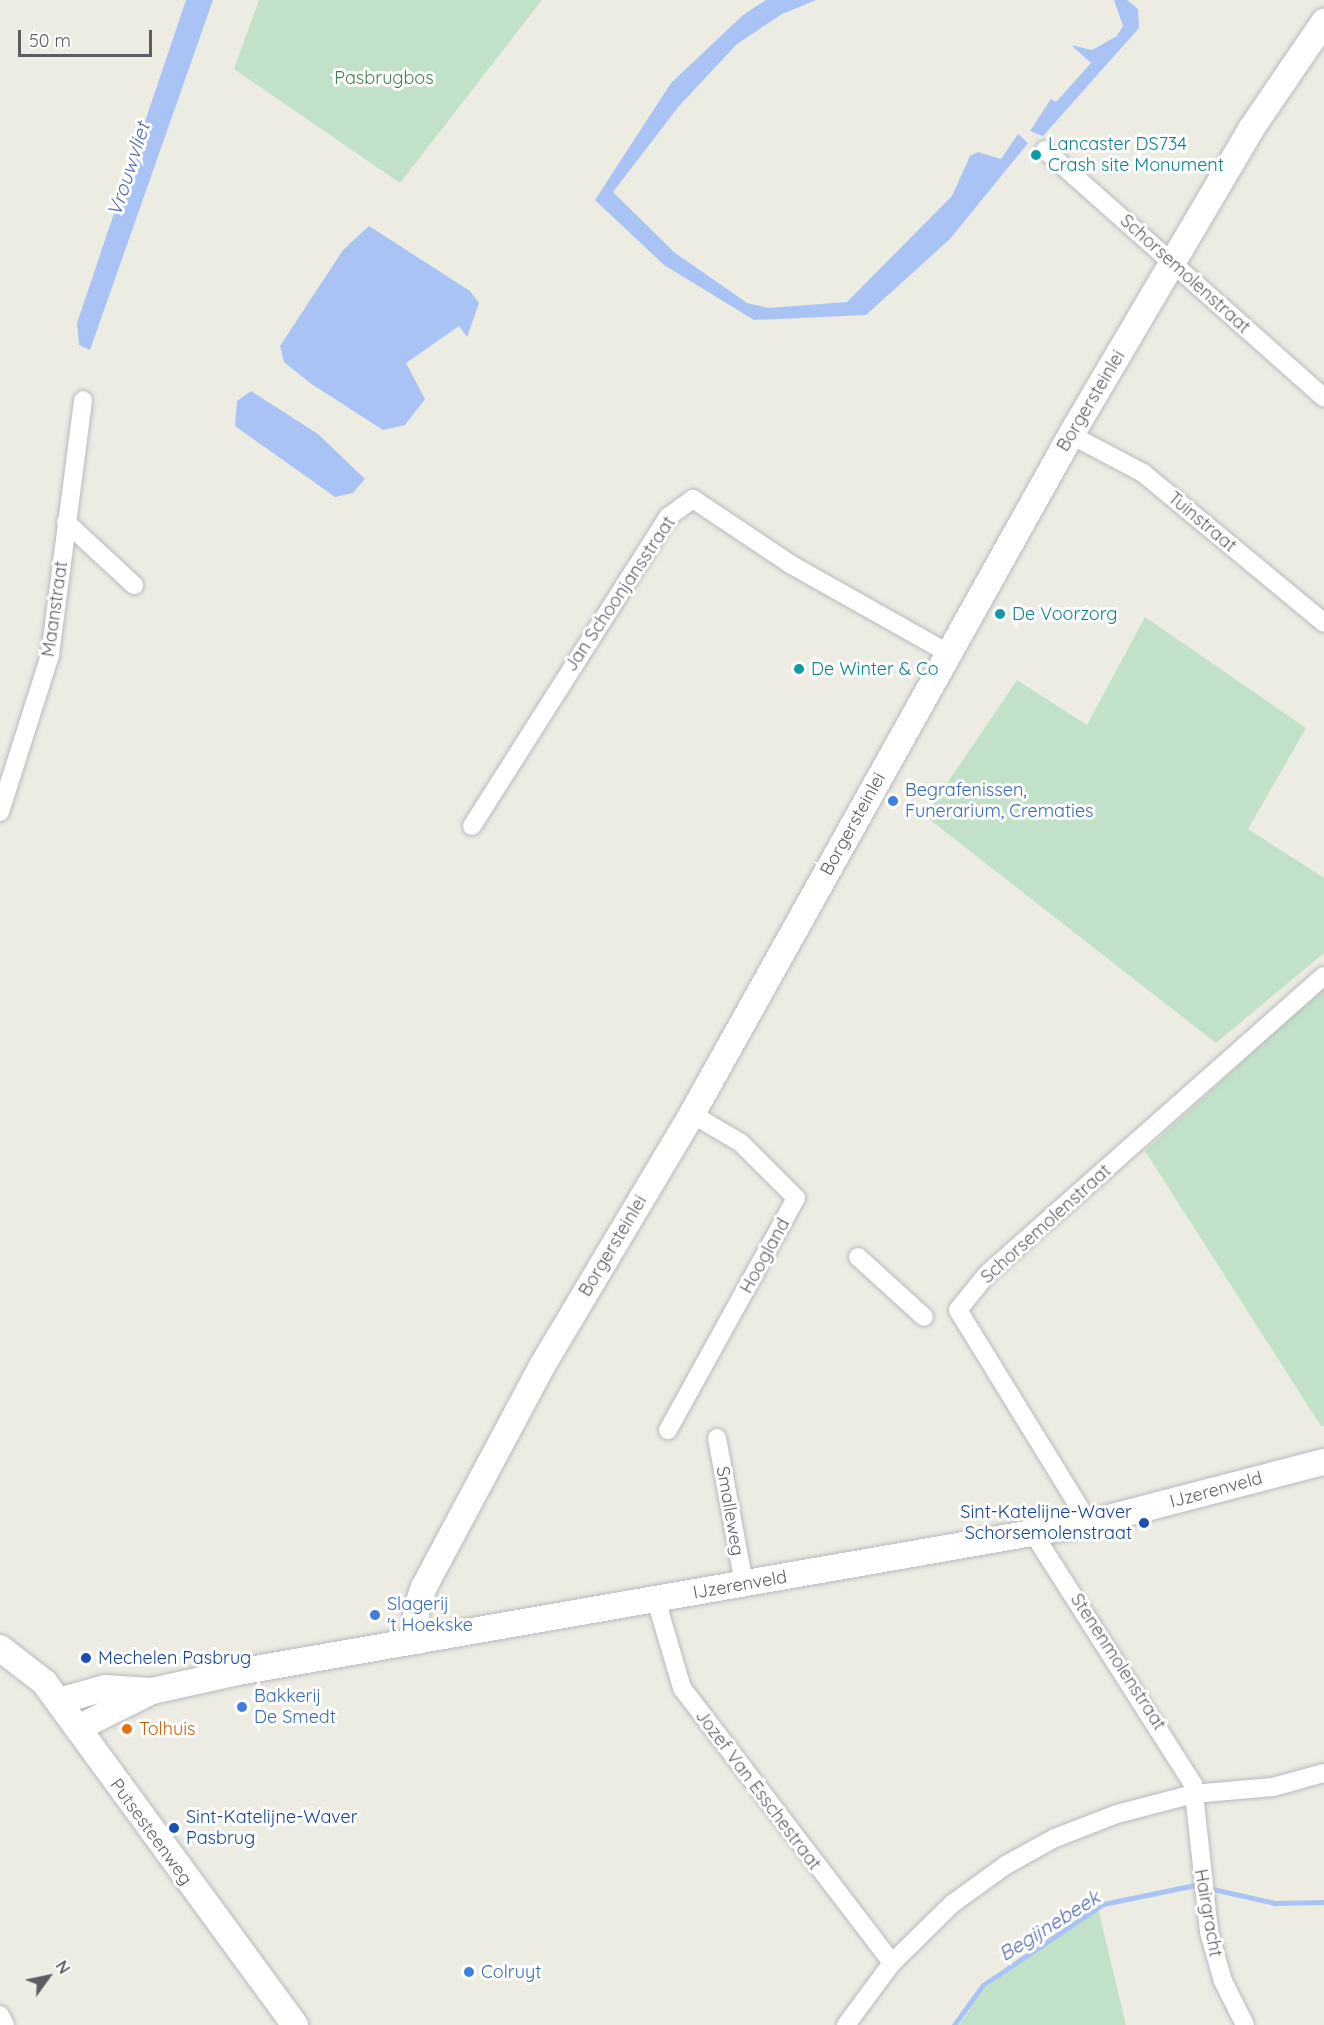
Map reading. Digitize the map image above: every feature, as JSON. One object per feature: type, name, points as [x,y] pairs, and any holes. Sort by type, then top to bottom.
[{"type":"street","name":"Borgersteinlei","points":[[418,1641],[416,1611],[424,1587],[542,1366],[692,1114],[1071,435],[1251,129],[1324,22]]},
{"type":"street","name":"Schorsemolenstraat","points":[[1045,150],[1174,261],[1324,398]]},
{"type":"street","name":"Maanstraat","points":[[0,812],[50,656],[82,400]]},
{"type":"street","name":"Tuinstraat","points":[[1071,435],[1143,473],[1324,622]]},
{"type":"street","name":"Jan Schoonjansstraat","points":[[472,826],[668,517],[693,499],[790,564],[948,653]]},
{"type":"street","points":[[66,522],[134,585]]},
{"type":"street","name":"Schorsemolenstraat","points":[[1089,1523],[958,1310],[987,1274],[1324,976]]},
{"type":"street","name":"Hoogland","points":[[668,1430],[796,1198],[741,1143],[692,1114]]},
{"type":"street","points":[[858,1257],[924,1317]]},
{"type":"street","name":"Smalleweg","points":[[717,1438],[744,1584]]},
{"type":"street","name":"IJzerenveld","points":[[59,1701],[105,1688],[152,1691],[418,1641],[1089,1523],[1324,1462]]},
{"type":"street","name":"Stenenmolenstraat","points":[[1033,1533],[1173,1745],[1193,1784],[1193,1794]]},
{"type":"street","name":"Jozef Van Esschestraat","points":[[656,1600],[682,1688],[892,1963]]},
{"type":"street","name":"Putsesteenweg","points":[[0,1648],[33,1671],[59,1701],[295,2025]]},
{"type":"street","name":"IJzerenveld","points":[[78,1728],[152,1691]]},
{"type":"street","points":[[846,2025],[892,1963],[952,1904],[1017,1859],[1117,1814],[1193,1794],[1273,1787],[1324,1773]]},
{"type":"street","name":"Hairgracht","points":[[1193,1794],[1209,1932],[1223,1981],[1245,2025]]},
{"type":"street","points":[[0,2015],[5,2025]]},
{"type":"green space","name":"Pasbrugbos","points":[[259,0],[542,0],[400,183],[234,69]]},
{"type":"green space","points":[[1145,617],[1306,728],[1248,829],[1324,878],[1324,953],[1216,1043],[925,816],[1017,680],[1087,725]]},
{"type":"green space","points":[[1324,987],[1324,1426],[1321,1426],[1145,1151]]},
{"type":"green space","points":[[1098,1908],[1126,2025],[959,2025],[985,1988]]},
{"type":"water","name":"Vrouwvliet","points":[[186,0],[213,0],[90,350],[79,345],[77,323]]},
{"type":"water","points":[[766,0],[816,0],[782,14],[737,44],[679,106],[613,192],[674,252],[747,303],[769,308],[847,302],[952,196],[970,156],[978,152],[1001,159],[1018,134],[1028,143],[950,239],[866,315],[754,320],[664,265],[595,200],[671,83],[743,15]]},
{"type":"water","points":[[1114,0],[1127,0],[1138,9],[1139,28],[1043,136],[1030,131],[1051,99],[1056,102],[1091,63],[1071,45],[1092,50],[1117,36],[1123,26]]},
{"type":"water","points":[[369,226],[470,291],[479,303],[467,337],[459,326],[406,363],[425,399],[405,425],[383,430],[310,383],[284,362],[280,346],[343,250]]},
{"type":"water","points":[[251,391],[318,434],[365,479],[353,493],[335,497],[235,426],[237,401]]},
{"type":"waterway","name":"Begijnebeek","points":[[954,2025],[983,1985],[1103,1904],[1195,1885],[1275,1903],[1324,1902]]},
{"type":"place","name":"Lancaster DS734 Crash site Monument","points":[[1036,155]]},
{"type":"place","name":"De Voorzorg","points":[[1000,614]]},
{"type":"place","name":"De Winter & Co","points":[[799,669]]},
{"type":"place","name":"Begrafenissen, Funerarium, Crematies","points":[[893,801]]},
{"type":"place","name":"Sint-Katelijne-Waver Schorsemolenstraat","points":[[1144,1523]]},
{"type":"place","name":"Slagerij 't Hoekske","points":[[375,1615]]},
{"type":"place","name":"Mechelen Pasbrug","points":[[86,1658]]},
{"type":"place","name":"Bakkerij De Smedt","points":[[242,1707]]},
{"type":"place","name":"Tolhuis","points":[[127,1729]]},
{"type":"place","name":"Sint-Katelijne-Waver Pasbrug","points":[[174,1828]]},
{"type":"place","name":"Colruyt","points":[[469,1972]]}]
